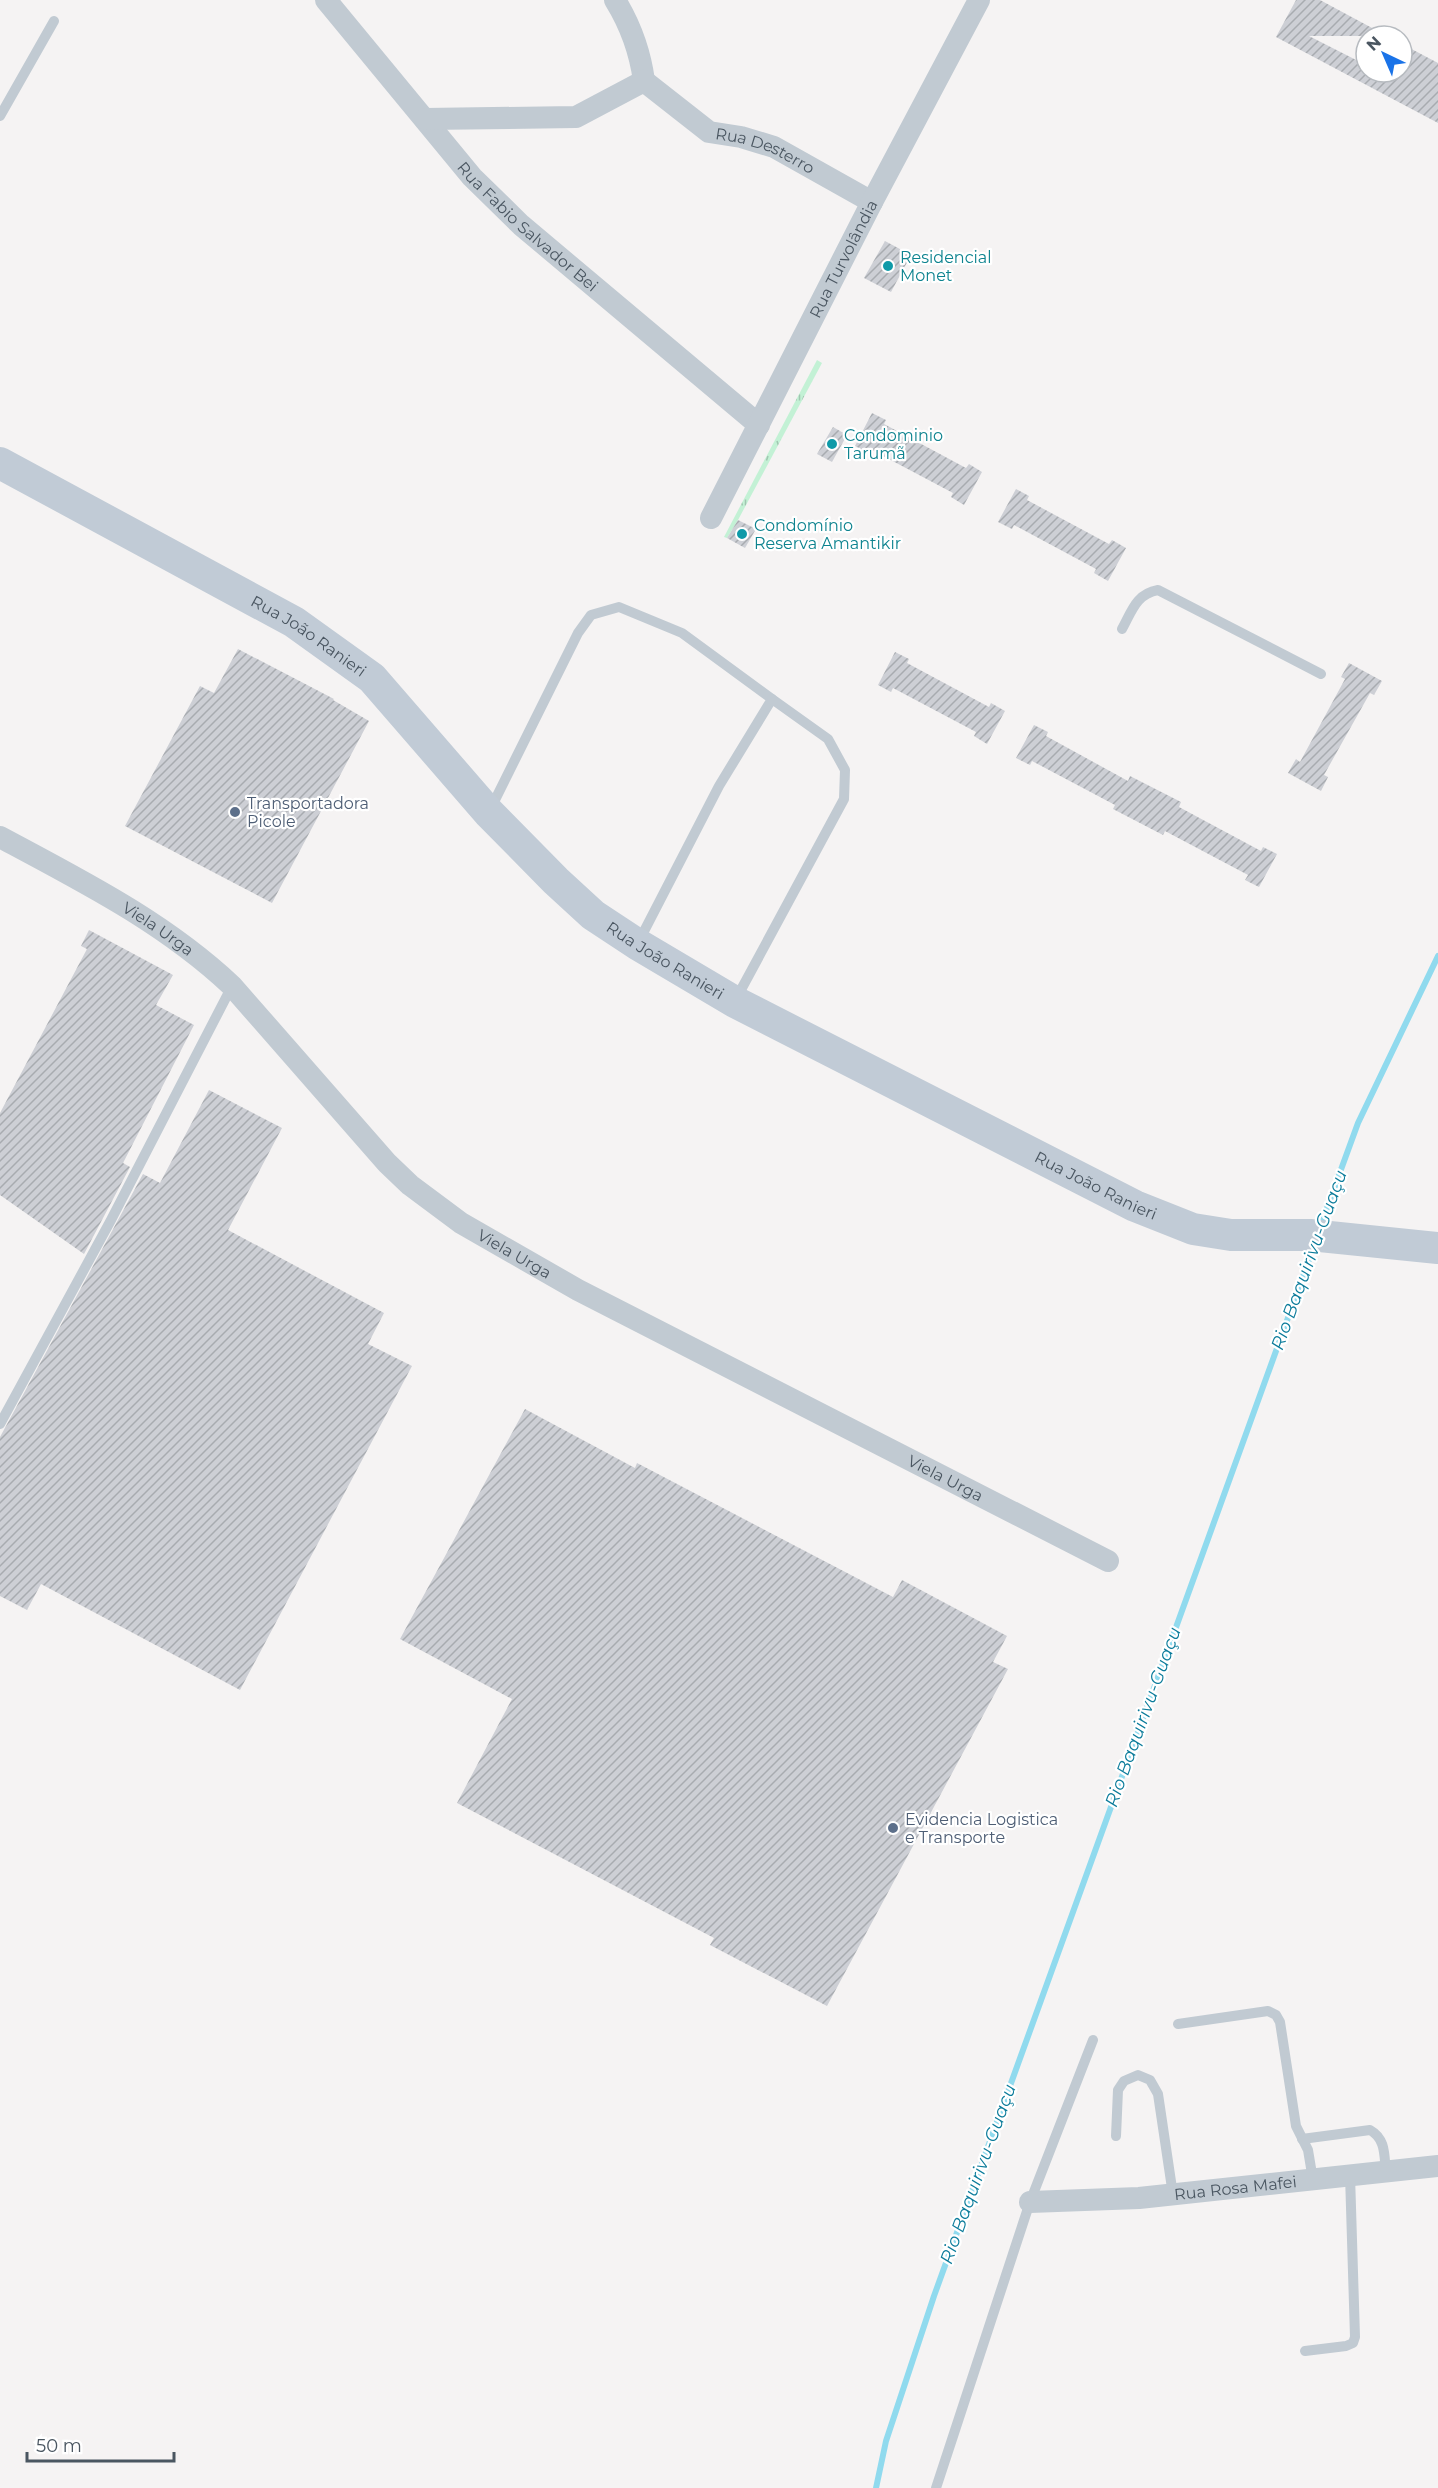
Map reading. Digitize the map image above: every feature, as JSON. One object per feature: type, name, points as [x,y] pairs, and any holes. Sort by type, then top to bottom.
[{"type":"street","name":"Rua Fabio Salvador Bei","points":[[326,0],[472,177],[521,225],[759,425]]},
{"type":"street","points":[[424,118],[576,117],[644,81],[640,52],[626,18],[615,0]]},
{"type":"street","name":"Rua Turvolândia","points":[[711,518],[872,202],[979,0]]},
{"type":"street","name":"Rua Desterro","points":[[644,81],[709,132],[741,136],[774,147],[872,202]]},
{"type":"street","name":"Rua João Ranieri","points":[[0,464],[294,622],[338,652],[372,678],[489,813],[556,881],[594,915],[637,944],[735,1002],[1135,1206],[1193,1229],[1231,1235],[1310,1235],[1438,1248]]},
{"type":"street","name":"Viela Urga","points":[[0,837],[142,915],[211,967],[232,986],[387,1163],[410,1185],[461,1224],[578,1290],[1108,1561]]},
{"type":"street","name":"Rua Rosa Mafei","points":[[1030,2202],[1139,2198],[1438,2166]]},
{"type":"lane","points":[[0,116],[54,21]]},
{"type":"lane","points":[[1122,630],[1136,602],[1146,592],[1158,590],[1320,674]]},
{"type":"lane","points":[[489,813],[578,633],[591,615],[619,607],[682,633],[828,739],[845,770],[844,799],[735,1002]]},
{"type":"lane","points":[[637,944],[719,786],[772,699]]},
{"type":"lane","points":[[0,1424],[111,1220],[232,986]]},
{"type":"lane","points":[[1178,2024],[1268,2012],[1276,2014],[1280,2022],[1296,2126],[1308,2150],[1313,2180]]},
{"type":"lane","points":[[936,2488],[1030,2202],[1093,2040]]},
{"type":"lane","points":[[1116,2136],[1118,2090],[1124,2081],[1138,2075],[1150,2080],[1158,2094],[1173,2195]]},
{"type":"lane","points":[[1302,2139],[1370,2130],[1378,2135],[1384,2145],[1386,2172]]},
{"type":"lane","points":[[1305,2351],[1346,2346],[1353,2343],[1355,2337],[1350,2175]]},
{"type":"green space","points":[[817,360],[822,363],[738,520],[727,538],[724,537]]},
{"type":"building","points":[[1296,0],[1320,0],[1365,24],[1354,24],[1354,36],[1309,36],[1354,59],[1354,78],[1276,37]]},
{"type":"building","points":[[1414,50],[1438,63],[1438,123],[1365,84],[1414,84]]},
{"type":"building","name":"Residencial Monet","points":[[885,241],[911,255],[891,292],[864,278]]},
{"type":"building","points":[[872,413],[886,420],[884,424],[966,468],[969,464],[982,472],[964,505],[951,497],[953,493],[870,449],[868,453],[855,446]]},
{"type":"building","name":"Condominio Tarumã","points":[[833,427],[847,435],[832,462],[817,454]]},
{"type":"building","points":[[1016,489],[1029,496],[1027,500],[1109,544],[1112,540],[1126,548],[1108,581],[1094,573],[1096,569],[1014,525],[1012,529],[998,522]]},
{"type":"building","name":"Condomínio Reserva Amantikir","points":[[738,520],[756,529],[745,548],[727,538]]},
{"type":"building","points":[[238,649],[334,699],[369,721],[272,903],[125,826],[200,686],[214,693]]},
{"type":"building","points":[[895,652],[909,659],[907,663],[989,707],[991,703],[1005,711],[987,744],[974,736],[976,732],[893,688],[891,692],[878,685]]},
{"type":"building","points":[[1349,663],[1382,681],[1374,695],[1370,693],[1324,775],[1328,777],[1321,791],[1288,773],[1296,759],[1300,762],[1345,679],[1341,677]]},
{"type":"building","points":[[1034,725],[1048,732],[1046,736],[1128,781],[1130,776],[1181,802],[1179,807],[1261,851],[1263,847],[1277,854],[1259,887],[1245,880],[1248,875],[1165,831],[1163,835],[1113,809],[1115,805],[1032,761],[1030,765],[1016,758]]},
{"type":"building","points":[[89,930],[173,975],[156,1005],[194,1025],[123,1163],[130,1167],[84,1254],[0,1195],[0,1113],[87,949],[81,946]]},
{"type":"building","points":[[209,1090],[282,1128],[228,1230],[384,1313],[368,1344],[412,1366],[240,1690],[41,1584],[27,1610],[0,1596],[0,1437],[143,1174],[160,1183]]},
{"type":"building","points":[[525,1409],[635,1468],[637,1463],[893,1597],[902,1580],[1007,1636],[993,1662],[1008,1669],[827,2006],[710,1945],[714,1938],[457,1803],[512,1699],[400,1639]]},
{"type":"waterway","name":"Rio Baquirivu-Guaçu","points":[[1320,1227],[1358,1123],[1438,956]]},
{"type":"waterway","name":"Rio Baquirivu-Guaçu","points":[[876,2488],[886,2441],[934,2296],[1314,1246]]},
{"type":"place","name":"Residencial Monet","points":[[888,266]]},
{"type":"place","name":"Condominio Tarumã","points":[[832,444]]},
{"type":"place","name":"Condomínio Reserva Amantikir","points":[[742,534]]},
{"type":"place","name":"Transportadora Picole","points":[[235,812]]},
{"type":"place","name":"Evidencia Logistica e Transporte","points":[[893,1828]]}]
